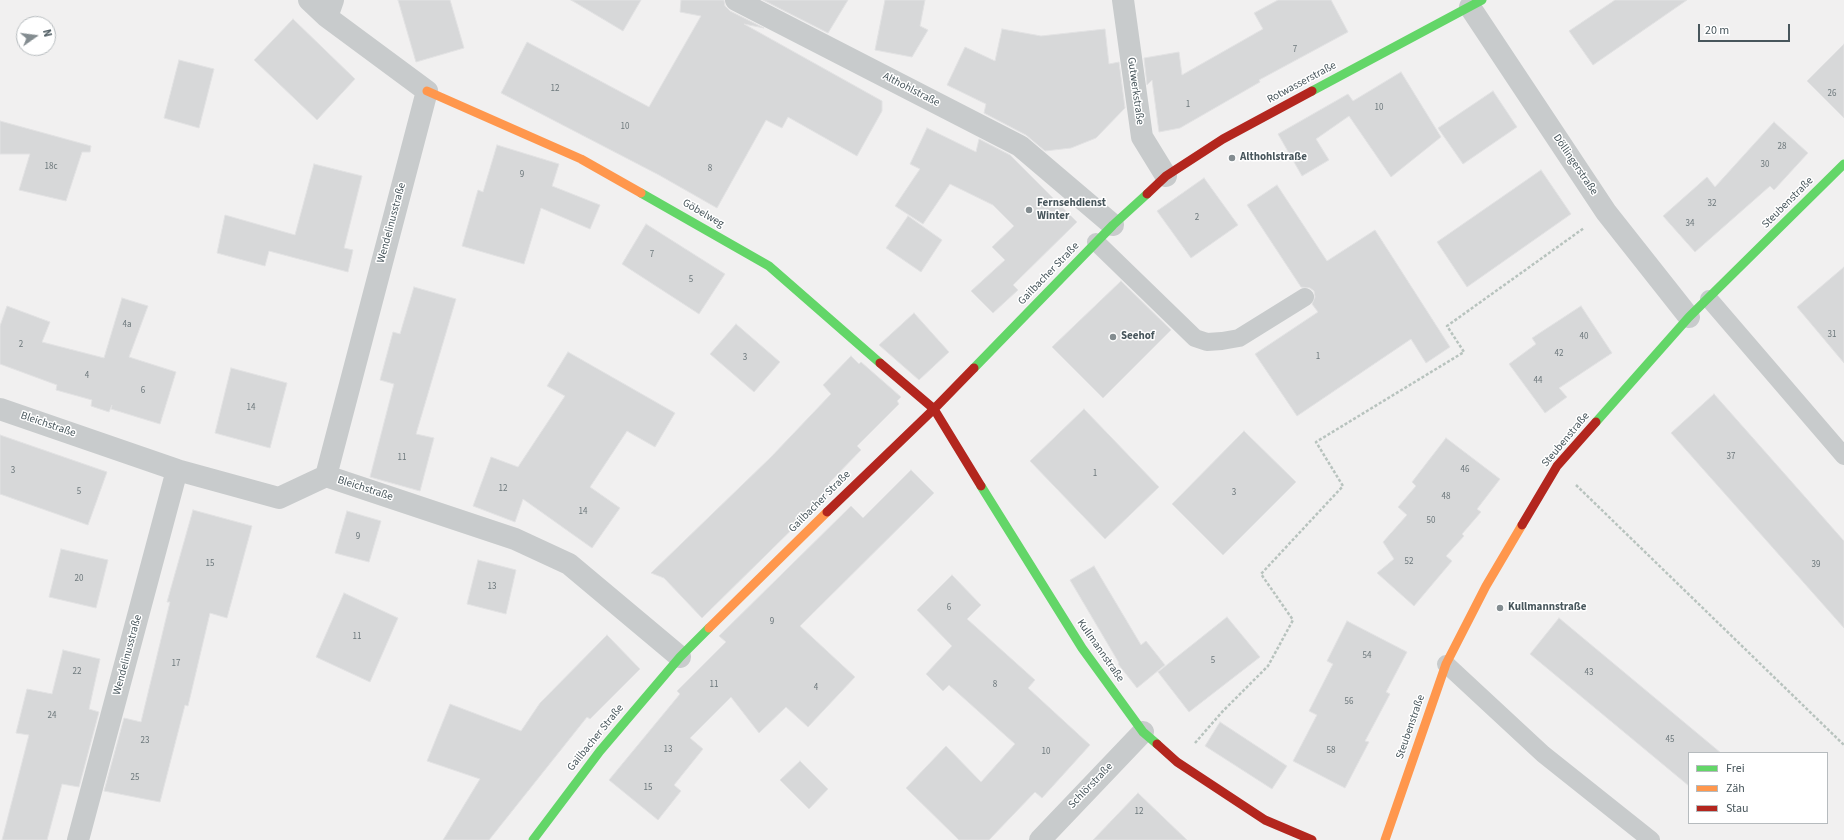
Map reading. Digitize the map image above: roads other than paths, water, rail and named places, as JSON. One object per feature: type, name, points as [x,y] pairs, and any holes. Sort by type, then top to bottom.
[{"type":"street","points":[[309,0],[330,9],[427,91]]},
{"type":"street","name":"Althohlstraße","points":[[736,0],[1020,146],[1113,225]]},
{"type":"street","name":"Gutwerkstraße","points":[[1123,0],[1142,137],[1166,176]]},
{"type":"street","name":"Rotwasserstraße","points":[[1142,198],[1166,176],[1223,139],[1476,3]]},
{"type":"street","name":"Döllingerstraße","points":[[1476,3],[1606,212],[1689,317]]},
{"type":"street","name":"Göbelweg","points":[[427,91],[581,159],[769,266],[934,409]]},
{"type":"street","name":"Wendelinusstraße","points":[[326,476],[427,91]]},
{"type":"street","name":"Steubenstraße","points":[[1385,840],[1446,664],[1486,586],[1557,466],[1689,317],[1844,164]]},
{"type":"street","name":"Gailbacher Straße","points":[[533,840],[600,751],[680,657],[901,439],[934,409],[1096,242],[1142,198]]},
{"type":"street","name":"Bleichstraße","points":[[0,409],[177,470],[279,498],[326,476],[515,539],[569,564],[680,657]]},
{"type":"street","name":"Kullmannstraße","points":[[934,409],[1050,599],[1082,648],[1143,732],[1177,762],[1265,820],[1312,840]]},
{"type":"street","name":"Wendelinusstraße","points":[[78,840],[177,470]]},
{"type":"street","name":"Schlörstraße","points":[[1040,840],[1143,732]]},
{"type":"lane","points":[[1096,242],[1195,338],[1207,342],[1239,338],[1305,297]]},
{"type":"lane","points":[[1709,298],[1844,456]]},
{"type":"lane","points":[[1446,664],[1543,754],[1651,840]]},
{"type":"place","name":"Althohlstraße","points":[[1232,158]]},
{"type":"place","name":"Fernsehdienst Winter","points":[[1029,210]]},
{"type":"place","name":"Seehof","points":[[1113,337]]},
{"type":"place","name":"Kullmannstraße","points":[[1500,608]]}]
